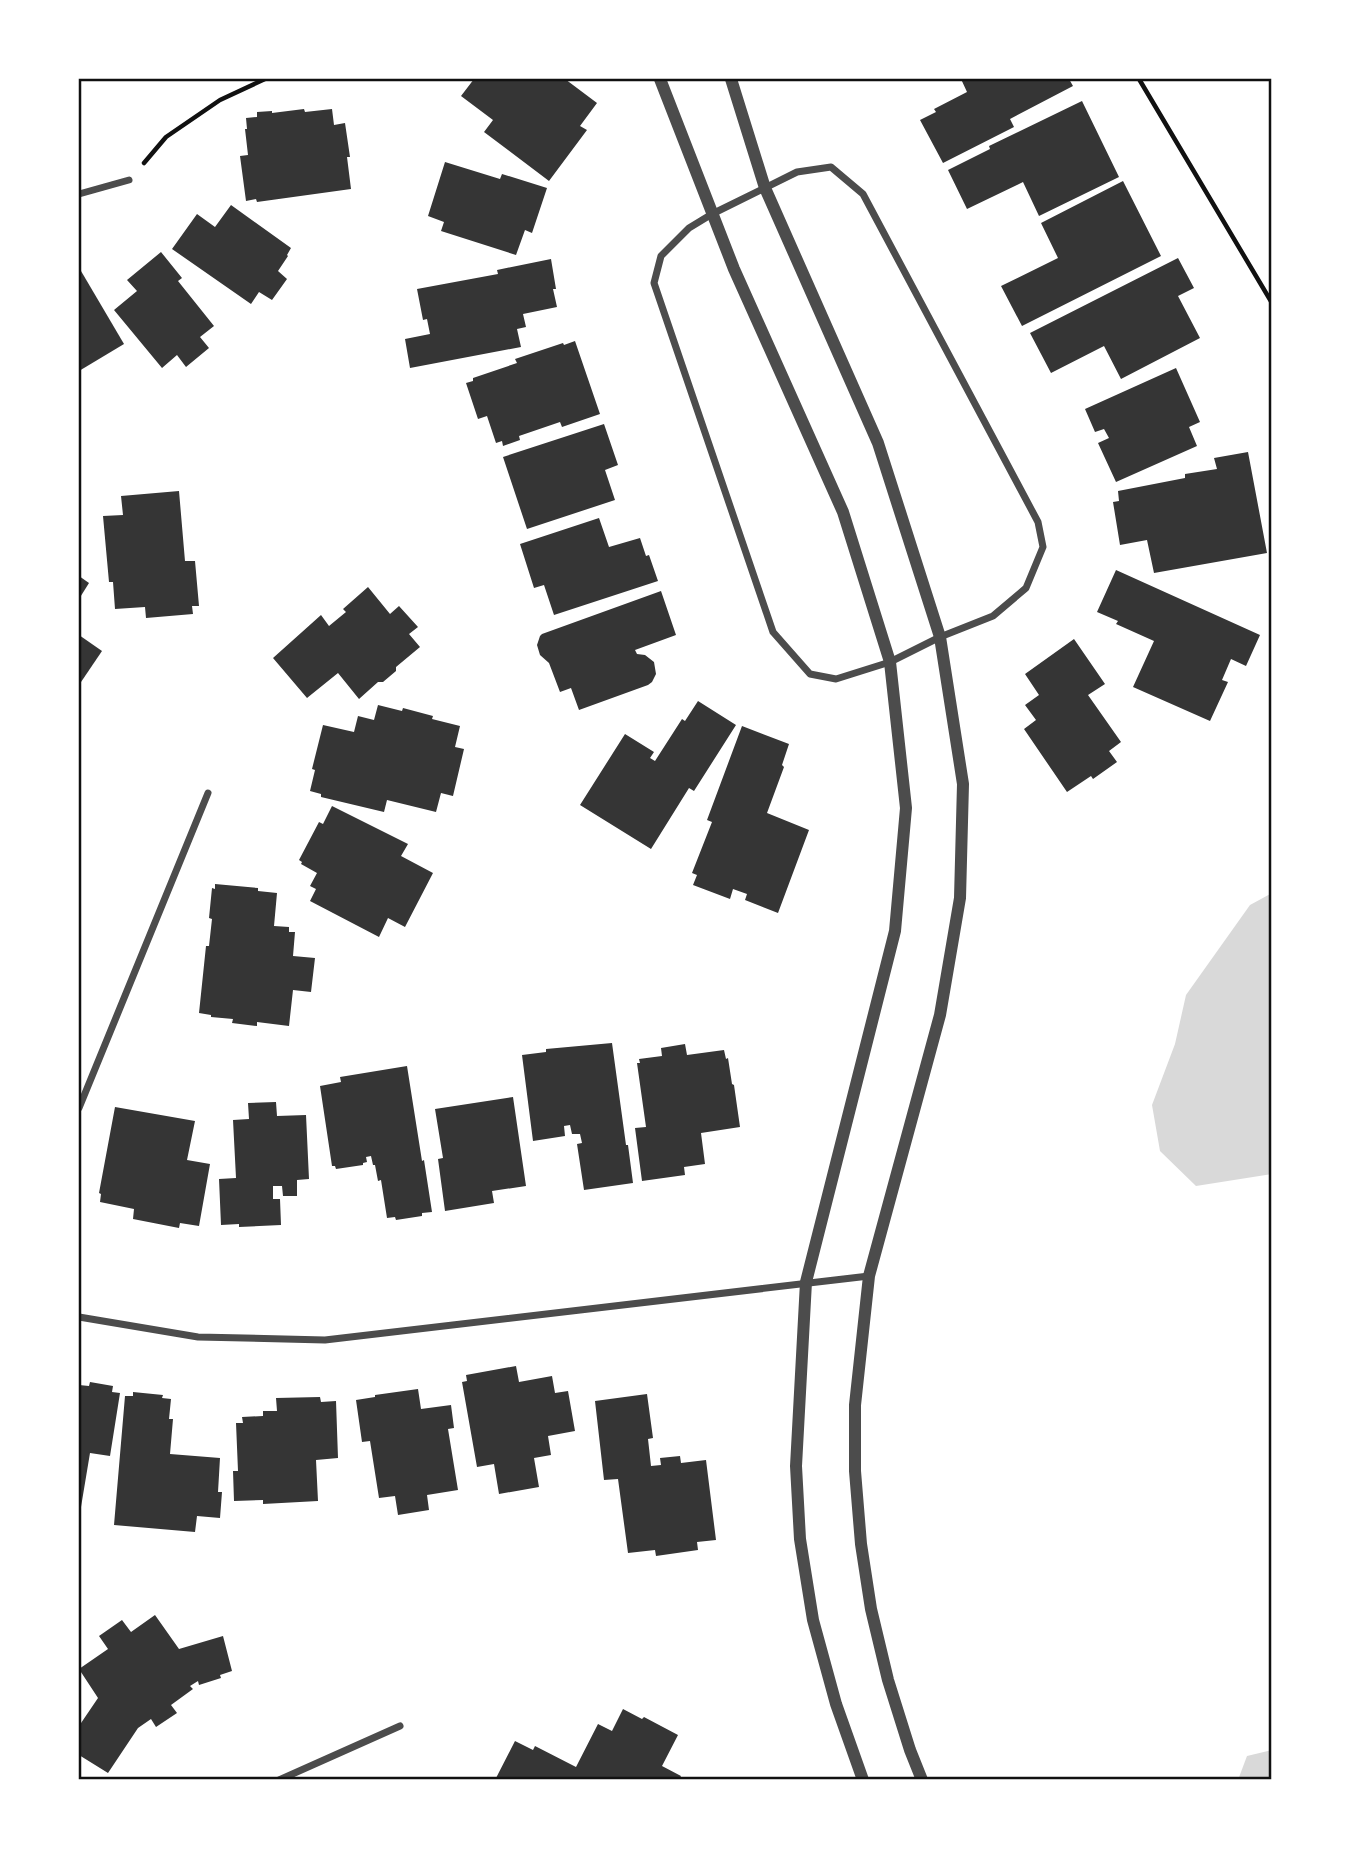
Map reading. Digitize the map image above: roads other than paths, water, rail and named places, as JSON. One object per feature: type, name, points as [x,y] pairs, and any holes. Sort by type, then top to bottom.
[{"type":"street","points":[[660,79],[734,269],[843,512],[890,662],[906,808],[895,931],[806,1282],[796,1466],[800,1539],[813,1620],[836,1704],[863,1780]]},
{"type":"street","points":[[730,79],[765,188],[878,443],[940,637],[963,784],[960,898],[940,1015],[869,1276],[855,1405],[855,1471],[861,1544],[871,1609],[888,1680],[922,1780]]},
{"type":"street","points":[[831,167],[863,194],[1038,522],[1043,547],[1026,588],[993,617],[940,637],[890,662],[836,679],[810,674],[773,632],[654,283],[661,256],[689,228],[765,188],[797,172],[831,167]]},
{"type":"street","points":[[79,194],[129,180]]},
{"type":"street","points":[[79,1108],[208,793]]},
{"type":"street","points":[[79,1317],[198,1337],[325,1340],[869,1276]]},
{"type":"street","points":[[279,1780],[400,1726]]}]
